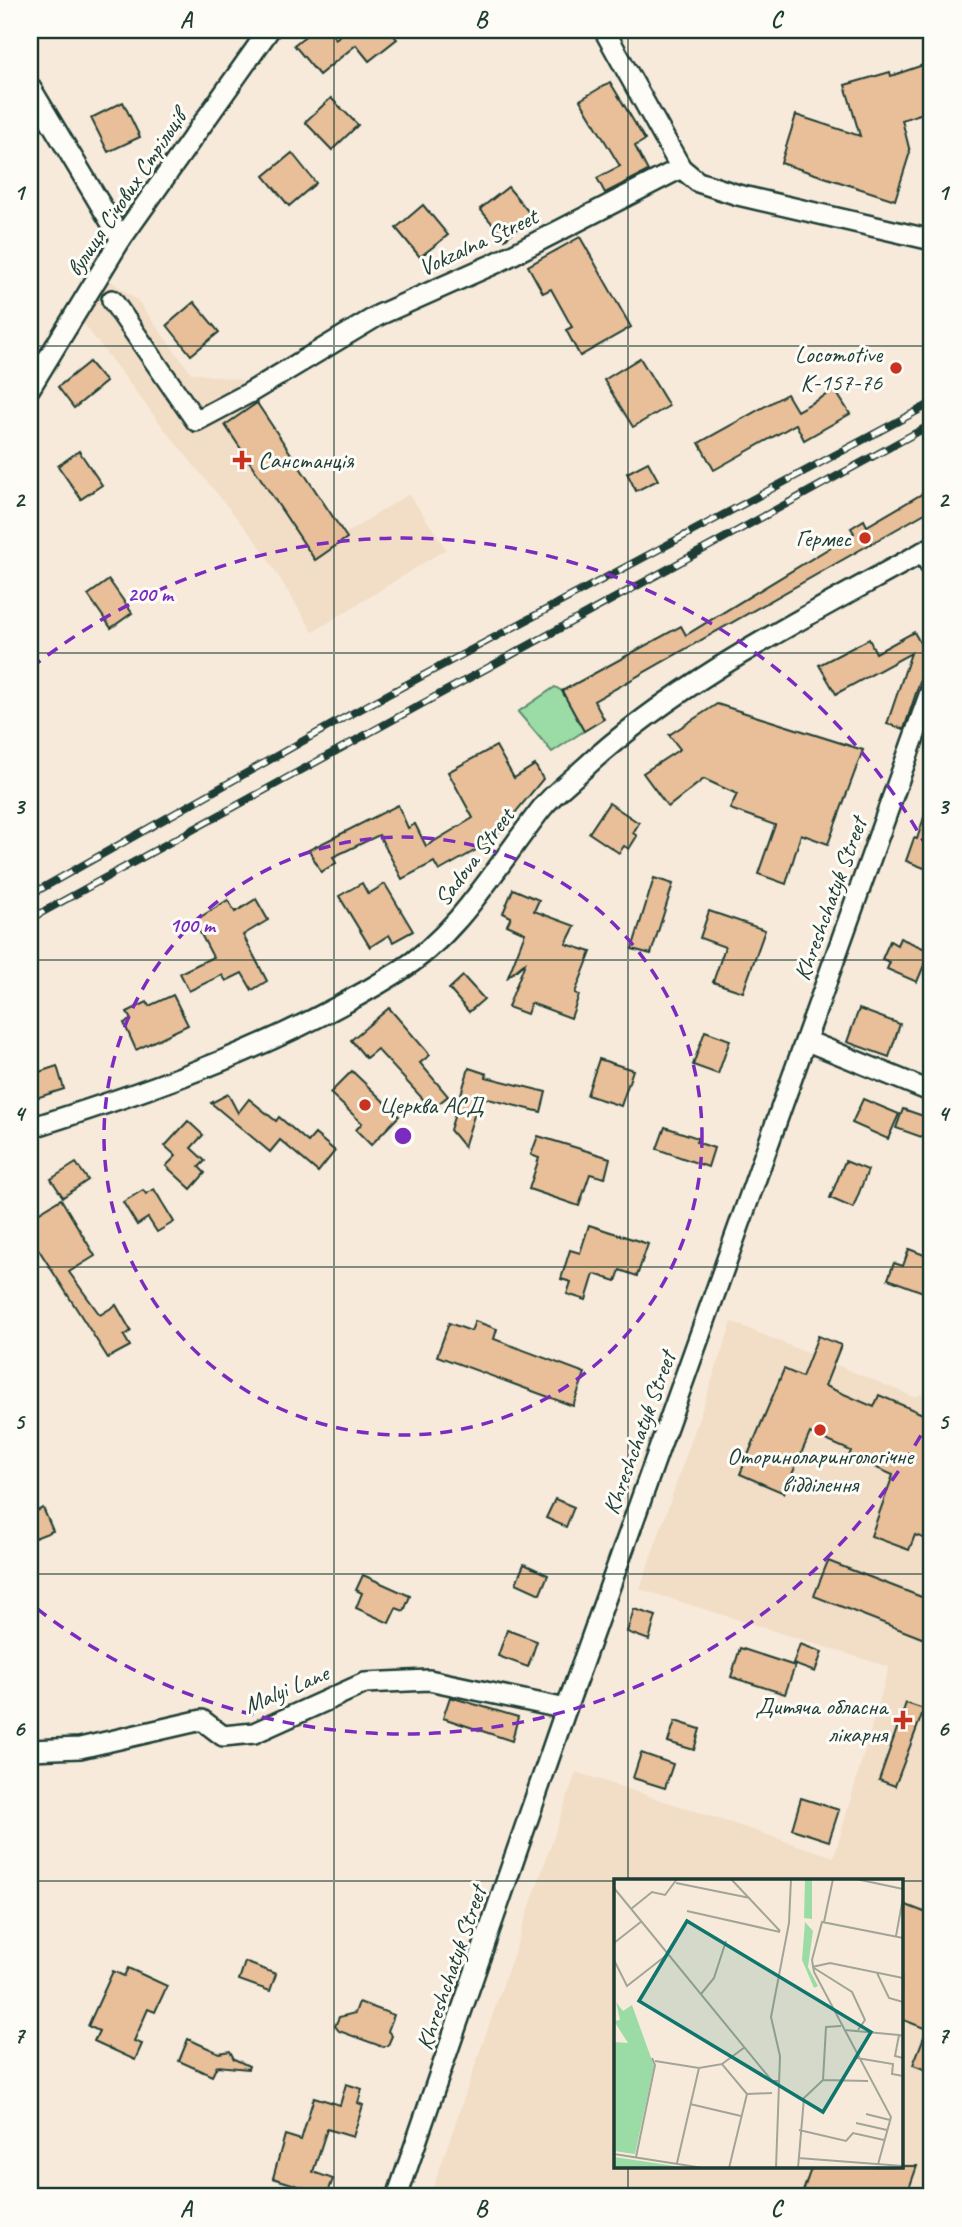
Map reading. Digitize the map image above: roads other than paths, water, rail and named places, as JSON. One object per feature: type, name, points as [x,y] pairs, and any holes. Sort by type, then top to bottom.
[{"type":"street","name":"вулиця Січових Стрільців","points":[[30,388],[121,239],[270,30]]},
{"type":"street","points":[[604,30],[681,168],[698,183],[738,195],[932,240]]},
{"type":"street","points":[[30,88],[121,239]]},
{"type":"street","points":[[30,118],[52,126]]},
{"type":"street","name":"Vokzalna Street","points":[[112,300],[196,421],[379,315],[496,263],[681,168]]},
{"type":"street","name":"Sadova Street","points":[[30,1128],[121,1100],[265,1042],[399,971],[452,928],[544,806],[596,757],[696,681],[929,556]]},
{"type":"street","name":"Khreshchatyk Street","points":[[397,2197],[565,1709],[932,687]]},
{"type":"street","points":[[807,1041],[932,1092]]},
{"type":"street","name":"Malyi Lane","points":[[30,1750],[80,1748],[202,1720],[223,1735],[254,1733],[365,1683],[429,1680],[565,1709]]},
{"type":"railway","points":[[30,895],[342,719],[932,403]]},
{"type":"railway","points":[[30,919],[932,424]]},
{"type":"place","name":"Locomotive K-157-76","points":[[896,368]]},
{"type":"place","name":"Санстанція","points":[[242,460]]},
{"type":"place","name":"Гермес","points":[[865,538]]},
{"type":"place","name":"Церква АСД","points":[[365,1105]]},
{"type":"place","name":"Оториноларингологічне відділення","points":[[820,1430]]},
{"type":"place","name":"Дитяча обласна лікарня","points":[[903,1720]]}]
